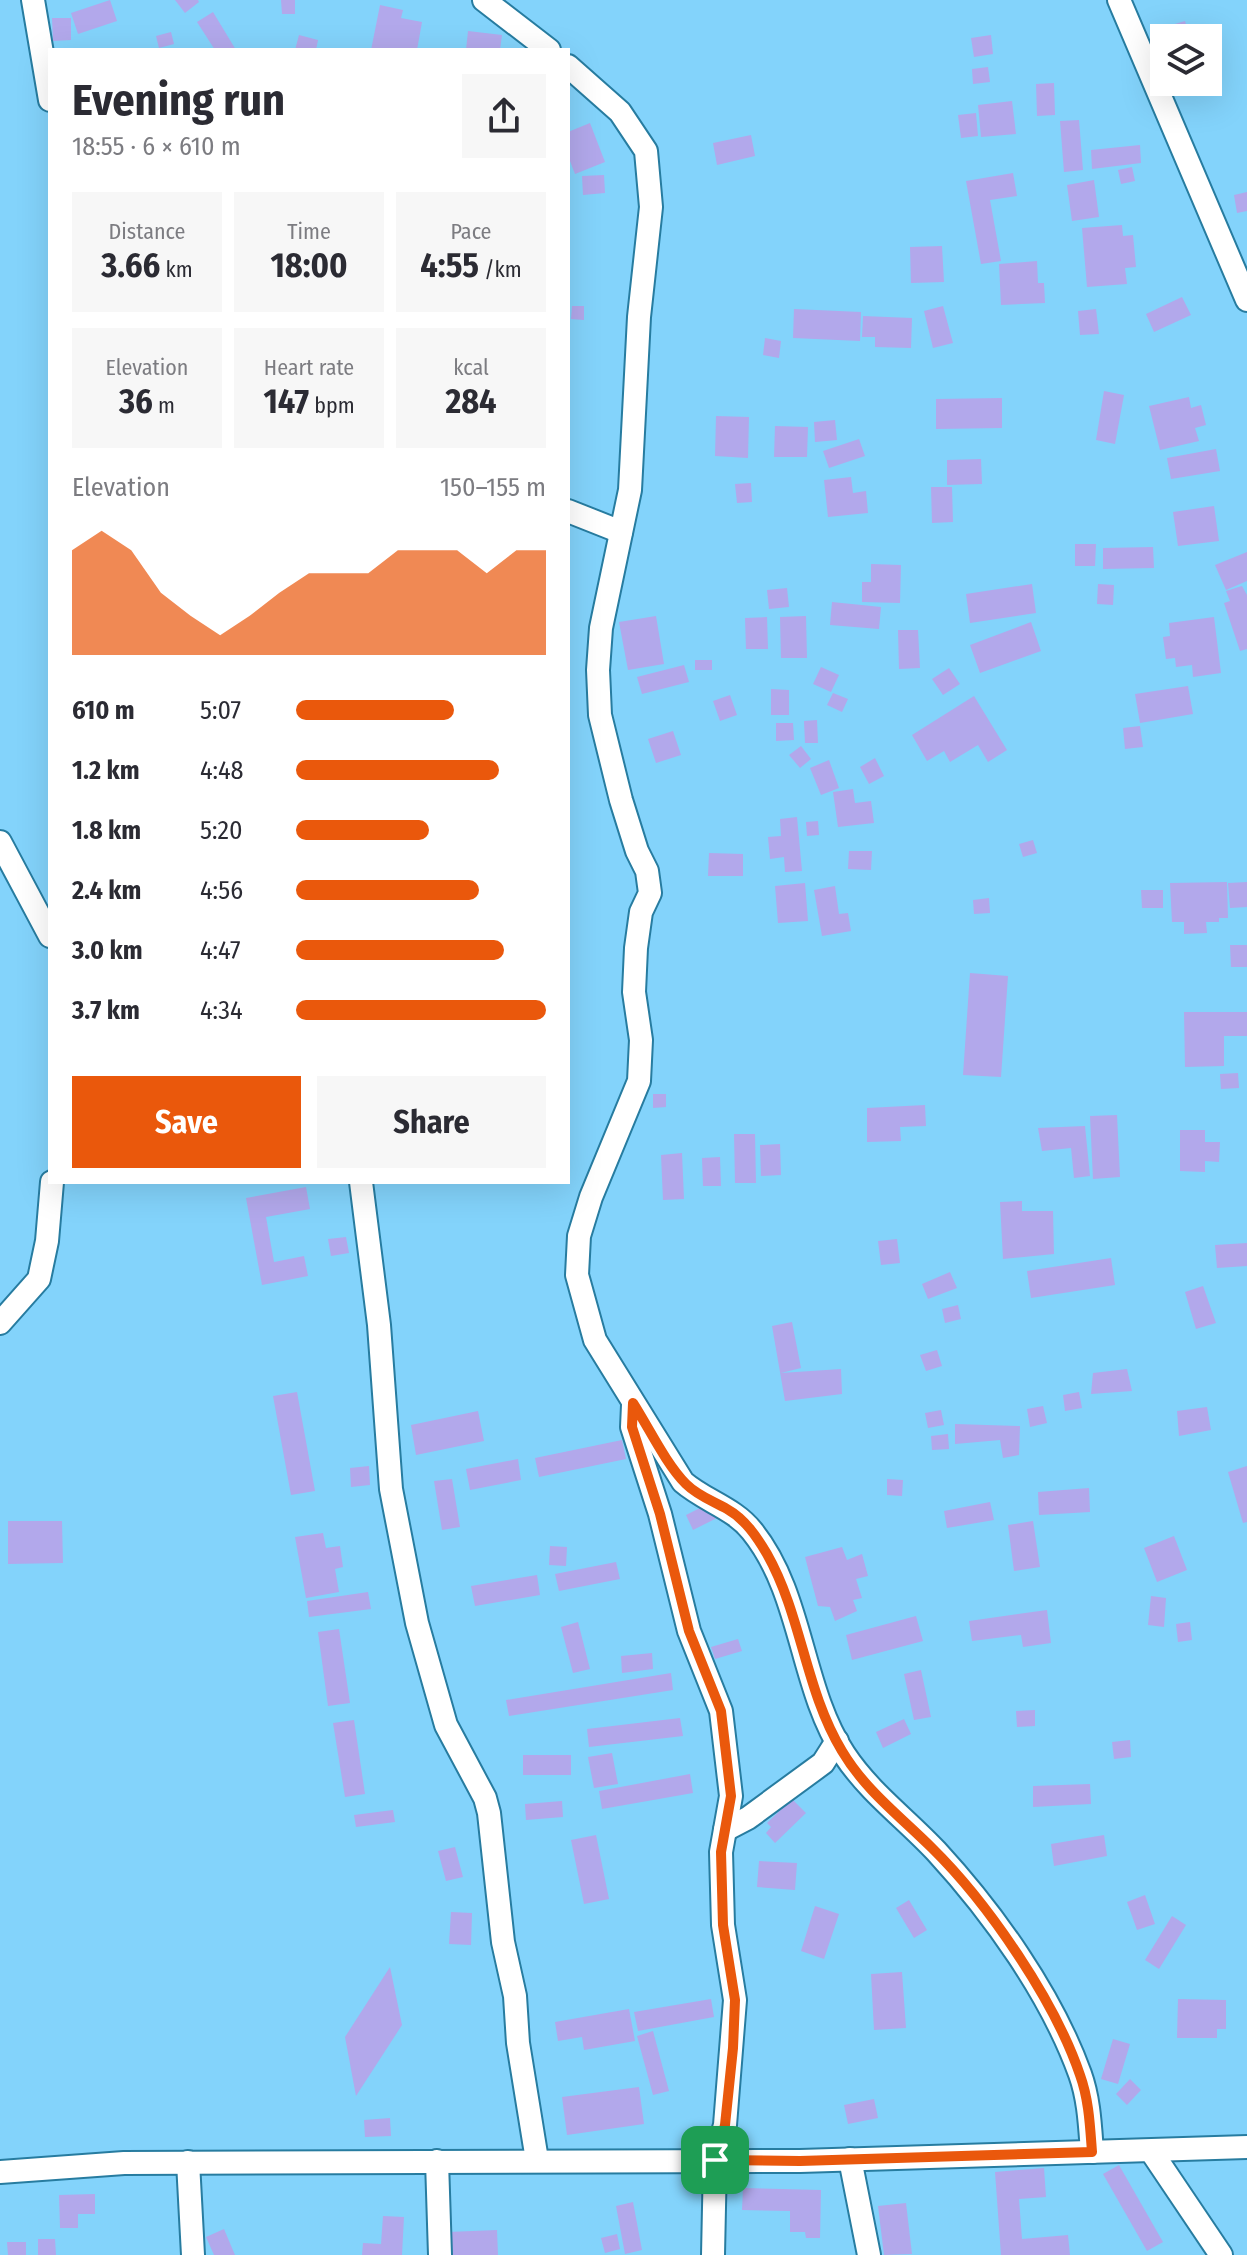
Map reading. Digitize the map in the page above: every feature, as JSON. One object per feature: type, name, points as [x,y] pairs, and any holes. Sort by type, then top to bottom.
[{"type":"street","points":[[33,0],[48,88]]},
{"type":"street","points":[[484,0],[546,48]]},
{"type":"street","points":[[1119,0],[1247,300]]},
{"type":"street","points":[[570,68],[620,112],[646,151],[651,207],[639,317],[630,490],[601,628],[598,670],[600,715],[621,800],[637,851],[647,871],[650,893],[641,912],[636,948],[634,992],[641,1040],[640,1067],[639,1081],[591,1197],[579,1236],[577,1275],[595,1340],[683,1482],[731,1511],[752,1530],[768,1556],[794,1615],[818,1702],[837,1741],[864,1783],[935,1850],[986,1912],[1041,1990],[1080,2075],[1089,2114],[1092,2152]]},
{"type":"street","points":[[570,512],[621,532]]},
{"type":"street","points":[[0,842],[48,932]]},
{"type":"street","points":[[0,1323],[39,1279],[47,1241],[52,1184]]},
{"type":"street","points":[[361,1184],[379,1325],[391,1489],[417,1623],[446,1725],[485,1798],[489,1813],[503,1942],[515,1996],[518,2043],[537,2160]]},
{"type":"street","points":[[633,1403],[632,1427],[660,1514],[689,1631],[721,1711],[731,1796],[721,1852],[723,1925],[735,2000],[725,2125],[715,2160],[713,2255]]},
{"type":"street","points":[[725,1830],[748,1818],[823,1763],[837,1741]]},
{"type":"street","points":[[0,2172],[124,2163],[850,2159],[1247,2147]]},
{"type":"street","points":[[1151,2151],[1221,2255]]},
{"type":"street","points":[[850,2159],[869,2255]]},
{"type":"street","points":[[437,2161],[440,2255]]},
{"type":"street","points":[[188,2162],[193,2255]]},
{"type":"building","points":[[110,0],[117,21],[78,34],[71,13]]},
{"type":"building","points":[[175,0],[198,0],[199,2],[185,13]]},
{"type":"building","points":[[281,0],[295,0],[295,14],[282,14]]},
{"type":"building","points":[[380,5],[403,10],[401,18],[422,22],[417,48],[371,48]]},
{"type":"building","points":[[213,12],[235,48],[214,48],[197,22]]},
{"type":"building","points":[[52,18],[71,18],[71,40],[53,41]]},
{"type":"building","points":[[468,31],[502,35],[500,48],[466,48]]},
{"type":"building","points":[[171,32],[174,44],[159,48],[156,36]]},
{"type":"building","points":[[299,35],[318,40],[316,48],[296,48]]},
{"type":"building","points":[[991,35],[993,54],[974,57],[971,38]]},
{"type":"building","points":[[988,67],[990,82],[973,84],[972,69]]},
{"type":"building","points":[[1054,83],[1055,115],[1037,116],[1036,84]]},
{"type":"building","points":[[1012,101],[1016,134],[981,137],[978,105]]},
{"type":"building","points":[[976,113],[978,136],[961,138],[958,115]]},
{"type":"building","points":[[1079,120],[1083,170],[1064,172],[1060,121]]},
{"type":"building","points":[[590,123],[605,162],[575,174],[570,161],[570,131]]},
{"type":"building","points":[[751,135],[755,156],[717,165],[713,143]]},
{"type":"building","points":[[1140,145],[1141,163],[1092,169],[1091,150]]},
{"type":"building","points":[[1132,167],[1135,181],[1121,184],[1118,170]]},
{"type":"building","points":[[1013,173],[1017,196],[990,200],[1001,261],[981,264],[966,181]]},
{"type":"building","points":[[604,175],[605,193],[583,195],[582,176]]},
{"type":"building","points":[[1094,180],[1099,217],[1072,221],[1067,185]]},
{"type":"building","points":[[1247,192],[1247,211],[1237,213],[1234,195]]},
{"type":"building","points":[[1122,225],[1123,236],[1133,235],[1136,267],[1125,268],[1127,284],[1087,287],[1082,228]]},
{"type":"building","points":[[942,246],[944,282],[911,283],[910,247]]},
{"type":"building","points":[[1037,261],[1038,283],[1044,283],[1045,303],[1001,305],[999,264]]},
{"type":"building","points":[[1182,297],[1191,315],[1154,332],[1146,314]]},
{"type":"building","points":[[572,306],[584,306],[584,320],[571,319]]},
{"type":"building","points":[[943,306],[953,343],[933,348],[924,311]]},
{"type":"building","points":[[794,309],[861,312],[860,341],[793,338]]},
{"type":"building","points":[[1096,309],[1099,334],[1080,335],[1078,311]]},
{"type":"building","points":[[863,316],[912,318],[911,348],[875,347],[875,337],[862,337]]},
{"type":"building","points":[[765,338],[781,341],[779,358],[763,355]]},
{"type":"building","points":[[1104,391],[1124,395],[1115,444],[1096,440]]},
{"type":"building","points":[[1189,397],[1191,408],[1201,405],[1206,425],[1195,428],[1199,441],[1160,450],[1149,406]]},
{"type":"building","points":[[1002,398],[1002,428],[936,429],[936,399]]},
{"type":"building","points":[[716,416],[749,417],[748,458],[715,456]]},
{"type":"building","points":[[835,420],[837,440],[815,442],[814,422]]},
{"type":"building","points":[[775,426],[808,427],[807,457],[774,457]]},
{"type":"building","points":[[859,439],[865,456],[829,468],[823,451]]},
{"type":"building","points":[[1216,449],[1220,471],[1171,479],[1167,458]]},
{"type":"building","points":[[981,459],[982,484],[947,485],[947,460]]},
{"type":"building","points":[[851,477],[853,493],[866,491],[868,513],[828,517],[824,480]]},
{"type":"building","points":[[751,483],[752,502],[737,503],[735,484]]},
{"type":"building","points":[[931,487],[952,487],[953,522],[932,523]]},
{"type":"building","points":[[1214,506],[1219,541],[1178,546],[1173,512]]},
{"type":"building","points":[[1075,544],[1096,544],[1095,566],[1075,566]]},
{"type":"building","points":[[1153,547],[1154,568],[1103,569],[1103,548]]},
{"type":"building","points":[[1247,552],[1247,581],[1226,590],[1215,565]]},
{"type":"building","points":[[871,564],[901,565],[900,603],[862,602],[862,582],[871,582]]},
{"type":"building","points":[[1032,584],[1036,613],[970,623],[966,594]]},
{"type":"building","points":[[1098,584],[1114,585],[1113,605],[1097,604]]},
{"type":"building","points":[[1242,586],[1247,595],[1247,649],[1240,651],[1224,603],[1230,601],[1226,591]]},
{"type":"building","points":[[787,588],[789,607],[769,609],[767,590]]},
{"type":"building","points":[[832,602],[881,607],[879,629],[830,625]]},
{"type":"building","points":[[656,616],[664,664],[628,670],[619,622]]},
{"type":"building","points":[[806,616],[807,658],[781,658],[780,617]]},
{"type":"building","points":[[767,617],[768,649],[746,649],[745,618]]},
{"type":"building","points":[[1214,617],[1221,673],[1193,677],[1192,665],[1176,667],[1175,658],[1166,659],[1163,637],[1170,636],[1169,623]]},
{"type":"building","points":[[1031,622],[1041,651],[980,673],[970,645]]},
{"type":"building","points":[[898,630],[918,630],[920,668],[899,669]]},
{"type":"building","points":[[695,660],[712,660],[712,670],[695,670]]},
{"type":"building","points":[[684,665],[689,682],[642,694],[637,677]]},
{"type":"building","points":[[821,667],[839,675],[831,692],[813,684]]},
{"type":"building","points":[[949,668],[960,684],[943,695],[932,679]]},
{"type":"building","points":[[1188,686],[1193,714],[1140,723],[1135,694]]},
{"type":"building","points":[[771,689],[789,690],[789,715],[771,715]]},
{"type":"building","points":[[833,693],[848,699],[842,712],[827,705]]},
{"type":"building","points":[[730,695],[737,715],[720,721],[713,701]]},
{"type":"building","points":[[974,696],[1007,750],[988,762],[978,745],[950,762],[944,751],[927,761],[912,735]]},
{"type":"building","points":[[817,720],[818,743],[805,743],[804,721]]},
{"type":"building","points":[[776,723],[793,723],[794,740],[776,741]]},
{"type":"building","points":[[1140,726],[1143,747],[1125,749],[1123,728]]},
{"type":"building","points":[[673,731],[681,755],[656,763],[648,739]]},
{"type":"building","points":[[801,746],[811,759],[800,768],[789,755]]},
{"type":"building","points":[[875,758],[884,776],[869,784],[860,767]]},
{"type":"building","points":[[829,760],[839,788],[821,795],[810,768]]},
{"type":"building","points":[[853,789],[855,803],[871,801],[874,823],[838,827],[833,792]]},
{"type":"building","points":[[797,817],[802,871],[785,872],[784,857],[770,859],[768,837],[781,836],[780,819]]},
{"type":"building","points":[[818,821],[819,835],[807,836],[806,822]]},
{"type":"building","points":[[1033,840],[1037,853],[1023,857],[1019,844]]},
{"type":"building","points":[[849,851],[872,851],[871,870],[848,869]]},
{"type":"building","points":[[709,853],[743,854],[743,876],[708,876]]},
{"type":"building","points":[[1227,882],[1228,918],[1206,922],[1207,933],[1184,934],[1184,922],[1172,922],[1170,883]]},
{"type":"building","points":[[1247,882],[1247,907],[1230,908],[1228,883]]},
{"type":"building","points":[[805,883],[808,921],[778,923],[775,886]]},
{"type":"building","points":[[835,886],[839,914],[848,913],[851,931],[822,936],[814,890]]},
{"type":"building","points":[[1141,890],[1163,890],[1163,908],[1142,908]]},
{"type":"building","points":[[989,898],[990,913],[974,914],[973,900]]},
{"type":"building","points":[[1230,945],[1247,945],[1247,967],[1231,967]]},
{"type":"building","points":[[970,973],[1008,976],[1001,1077],[963,1075]]},
{"type":"building","points":[[1184,1012],[1247,1012],[1247,1036],[1224,1036],[1224,1066],[1185,1067]]},
{"type":"building","points":[[1238,1073],[1239,1088],[1221,1089],[1220,1074]]},
{"type":"building","points":[[653,1094],[666,1094],[666,1107],[653,1108]]},
{"type":"building","points":[[925,1105],[926,1126],[900,1127],[901,1141],[867,1142],[867,1108]]},
{"type":"building","points":[[1117,1115],[1120,1177],[1093,1179],[1090,1116]]},
{"type":"building","points":[[1085,1126],[1090,1176],[1074,1178],[1071,1148],[1042,1151],[1038,1128]]},
{"type":"building","points":[[1180,1130],[1205,1130],[1205,1142],[1220,1142],[1219,1162],[1205,1161],[1205,1172],[1180,1171]]},
{"type":"building","points":[[734,1134],[755,1134],[756,1183],[735,1183]]},
{"type":"building","points":[[780,1144],[781,1175],[761,1176],[760,1145]]},
{"type":"building","points":[[682,1153],[684,1199],[663,1200],[661,1155]]},
{"type":"building","points":[[720,1157],[721,1186],[703,1186],[702,1158]]},
{"type":"building","points":[[306,1187],[310,1209],[266,1217],[274,1262],[304,1256],[308,1276],[262,1285],[246,1198]]},
{"type":"building","points":[[1022,1201],[1022,1211],[1053,1211],[1054,1254],[1003,1259],[1000,1202]]},
{"type":"building","points":[[346,1237],[349,1253],[331,1256],[328,1239]]},
{"type":"building","points":[[897,1239],[900,1263],[881,1265],[878,1241]]},
{"type":"building","points":[[1247,1243],[1247,1266],[1217,1268],[1215,1245]]},
{"type":"building","points":[[1111,1258],[1115,1285],[1031,1298],[1027,1271]]},
{"type":"building","points":[[950,1272],[957,1288],[928,1299],[922,1284]]},
{"type":"building","points":[[1203,1286],[1216,1323],[1196,1329],[1185,1292]]},
{"type":"building","points":[[958,1305],[961,1319],[945,1323],[942,1309]]},
{"type":"building","points":[[792,1322],[801,1368],[781,1373],[841,1369],[842,1394],[785,1401],[772,1326]]},
{"type":"building","points":[[937,1350],[942,1366],[926,1371],[920,1355]]},
{"type":"building","points":[[1127,1369],[1132,1391],[1091,1394],[1093,1373]]},
{"type":"building","points":[[297,1392],[315,1491],[291,1495],[273,1396]]},
{"type":"building","points":[[1079,1392],[1082,1408],[1065,1411],[1063,1395]]},
{"type":"building","points":[[1043,1406],[1047,1423],[1030,1427],[1027,1409]]},
{"type":"building","points":[[1207,1407],[1211,1430],[1179,1436],[1177,1411]]},
{"type":"building","points":[[941,1410],[944,1425],[928,1428],[925,1413]]},
{"type":"building","points":[[478,1411],[484,1441],[416,1455],[411,1425]]},
{"type":"building","points":[[955,1424],[1020,1426],[1019,1455],[1003,1458],[1000,1440],[955,1444]]},
{"type":"building","points":[[948,1434],[949,1449],[932,1450],[931,1436]]},
{"type":"building","points":[[622,1440],[626,1459],[539,1477],[535,1458]]},
{"type":"building","points":[[518,1459],[521,1480],[470,1490],[466,1469]]},
{"type":"building","points":[[369,1466],[370,1485],[351,1487],[350,1468]]},
{"type":"building","points":[[1247,1466],[1247,1522],[1243,1523],[1228,1472]]},
{"type":"building","points":[[452,1479],[460,1527],[442,1530],[434,1481]]},
{"type":"building","points":[[887,1479],[903,1480],[902,1496],[887,1495]]},
{"type":"building","points":[[1089,1488],[1090,1512],[1039,1515],[1038,1492]]},
{"type":"building","points":[[990,1502],[994,1520],[947,1528],[944,1511]]},
{"type":"building","points":[[710,1503],[717,1518],[693,1530],[686,1515]]},
{"type":"building","points":[[8,1521],[62,1521],[63,1563],[8,1564]]},
{"type":"building","points":[[1033,1521],[1040,1567],[1014,1571],[1008,1525]]},
{"type":"building","points":[[323,1533],[326,1548],[340,1546],[343,1567],[335,1569],[339,1592],[306,1598],[295,1537]]},
{"type":"building","points":[[1174,1536],[1187,1570],[1157,1582],[1144,1548]]},
{"type":"building","points":[[550,1546],[567,1547],[566,1566],[549,1565]]},
{"type":"building","points":[[842,1547],[847,1560],[862,1554],[868,1576],[856,1579],[862,1598],[853,1600],[857,1611],[835,1621],[830,1607],[818,1606],[805,1557]]},
{"type":"building","points":[[616,1562],[620,1579],[559,1591],[555,1574]]},
{"type":"building","points":[[537,1575],[540,1595],[475,1606],[471,1586]]},
{"type":"building","points":[[368,1592],[371,1609],[309,1617],[307,1601]]},
{"type":"building","points":[[1151,1596],[1166,1598],[1164,1627],[1148,1625]]},
{"type":"building","points":[[1047,1610],[1051,1643],[1023,1647],[1021,1635],[972,1641],[969,1621]]},
{"type":"building","points":[[916,1616],[923,1641],[852,1660],[846,1635]]},
{"type":"building","points":[[578,1622],[590,1669],[573,1673],[561,1627]]},
{"type":"building","points":[[1190,1622],[1192,1640],[1178,1642],[1176,1624]]},
{"type":"building","points":[[339,1629],[350,1703],[328,1706],[318,1632]]},
{"type":"building","points":[[738,1639],[742,1651],[715,1659],[711,1647]]},
{"type":"building","points":[[652,1653],[653,1669],[622,1673],[621,1656]]},
{"type":"building","points":[[921,1670],[931,1717],[914,1720],[904,1674]]},
{"type":"building","points":[[671,1673],[673,1690],[509,1716],[506,1700]]},
{"type":"building","points":[[1035,1710],[1035,1726],[1017,1727],[1016,1711]]},
{"type":"building","points":[[680,1718],[683,1736],[589,1747],[587,1729]]},
{"type":"building","points":[[904,1719],[911,1734],[883,1748],[876,1732]]},
{"type":"building","points":[[354,1720],[365,1794],[345,1797],[333,1723]]},
{"type":"building","points":[[1130,1740],[1131,1757],[1114,1759],[1112,1742]]},
{"type":"building","points":[[612,1753],[618,1784],[594,1788],[588,1757]]},
{"type":"building","points":[[523,1755],[571,1755],[571,1775],[523,1775]]},
{"type":"building","points":[[690,1774],[693,1793],[602,1809],[599,1791]]},
{"type":"building","points":[[1090,1784],[1091,1804],[1033,1807],[1033,1786]]},
{"type":"building","points":[[792,1799],[806,1813],[775,1843],[766,1833],[771,1827],[767,1823]]},
{"type":"building","points":[[562,1801],[563,1817],[526,1820],[525,1804]]},
{"type":"building","points":[[393,1810],[395,1822],[356,1827],[354,1815]]},
{"type":"building","points":[[596,1835],[609,1899],[584,1904],[571,1840]]},
{"type":"building","points":[[1104,1835],[1107,1856],[1054,1866],[1051,1844]]},
{"type":"building","points":[[455,1847],[463,1877],[446,1881],[438,1851]]},
{"type":"building","points":[[759,1861],[797,1863],[795,1890],[757,1887]]},
{"type":"building","points":[[1145,1895],[1155,1924],[1137,1930],[1127,1902]]},
{"type":"building","points":[[909,1900],[927,1930],[914,1938],[896,1908]]},
{"type":"building","points":[[815,1906],[839,1914],[824,1959],[801,1951]]},
{"type":"building","points":[[451,1912],[472,1913],[471,1945],[449,1944]]},
{"type":"building","points":[[1172,1916],[1186,1925],[1159,1969],[1145,1960]]},
{"type":"building","points":[[390,1967],[402,2025],[356,2096],[345,2037]]},
{"type":"building","points":[[902,1972],[906,2028],[874,2030],[871,1974]]},
{"type":"building","points":[[711,1999],[714,2017],[638,2031],[634,2012]]},
{"type":"building","points":[[1178,1999],[1226,2000],[1226,2029],[1217,2029],[1217,2038],[1177,2038]]},
{"type":"building","points":[[629,2009],[635,2041],[584,2050],[582,2037],[558,2041],[555,2022]]},
{"type":"building","points":[[653,2031],[669,2091],[653,2095],[637,2036]]},
{"type":"building","points":[[1113,2039],[1130,2044],[1118,2084],[1101,2079]]},
{"type":"building","points":[[1130,2079],[1141,2090],[1127,2105],[1116,2094]]},
{"type":"building","points":[[639,2087],[644,2124],[567,2135],[562,2097]]},
{"type":"building","points":[[874,2099],[878,2118],[848,2124],[844,2105]]},
{"type":"building","points":[[390,2118],[391,2136],[365,2137],[364,2120]]},
{"type":"building","points":[[1119,2165],[1163,2242],[1147,2251],[1103,2174]]},
{"type":"building","points":[[1044,2168],[1046,2197],[1019,2199],[1022,2239],[1068,2235],[1070,2255],[1001,2255],[995,2172]]},
{"type":"building","points":[[743,2188],[821,2190],[820,2238],[806,2238],[805,2232],[790,2232],[790,2211],[742,2210]]},
{"type":"building","points":[[95,2194],[95,2214],[78,2214],[78,2228],[60,2228],[59,2195]]},
{"type":"building","points":[[633,2202],[642,2250],[625,2254],[616,2206]]},
{"type":"building","points":[[906,2203],[912,2254],[884,2255],[878,2206]]},
{"type":"building","points":[[383,2216],[404,2217],[402,2255],[362,2255],[363,2243],[381,2244]]},
{"type":"building","points":[[224,2229],[235,2255],[214,2255],[206,2237]]},
{"type":"building","points":[[497,2230],[498,2255],[448,2255],[448,2232]]},
{"type":"building","points":[[617,2234],[620,2249],[605,2253],[601,2238]]},
{"type":"building","points":[[38,2239],[55,2239],[56,2255],[38,2255]]},
{"type":"building","points":[[7,2242],[26,2242],[26,2255],[8,2255]]},
{"type":"route","points":[[633,1403],[683,1482],[731,1511],[752,1530],[768,1556],[794,1615],[818,1702],[842,1751],[864,1783],[935,1850],[986,1912],[1041,1990],[1080,2075],[1089,2114],[1092,2152],[800,2161],[715,2160],[725,2125],[733,2048],[735,2000],[723,1925],[721,1852],[731,1796],[721,1711],[689,1631],[660,1514],[632,1427],[633,1403]]}]
